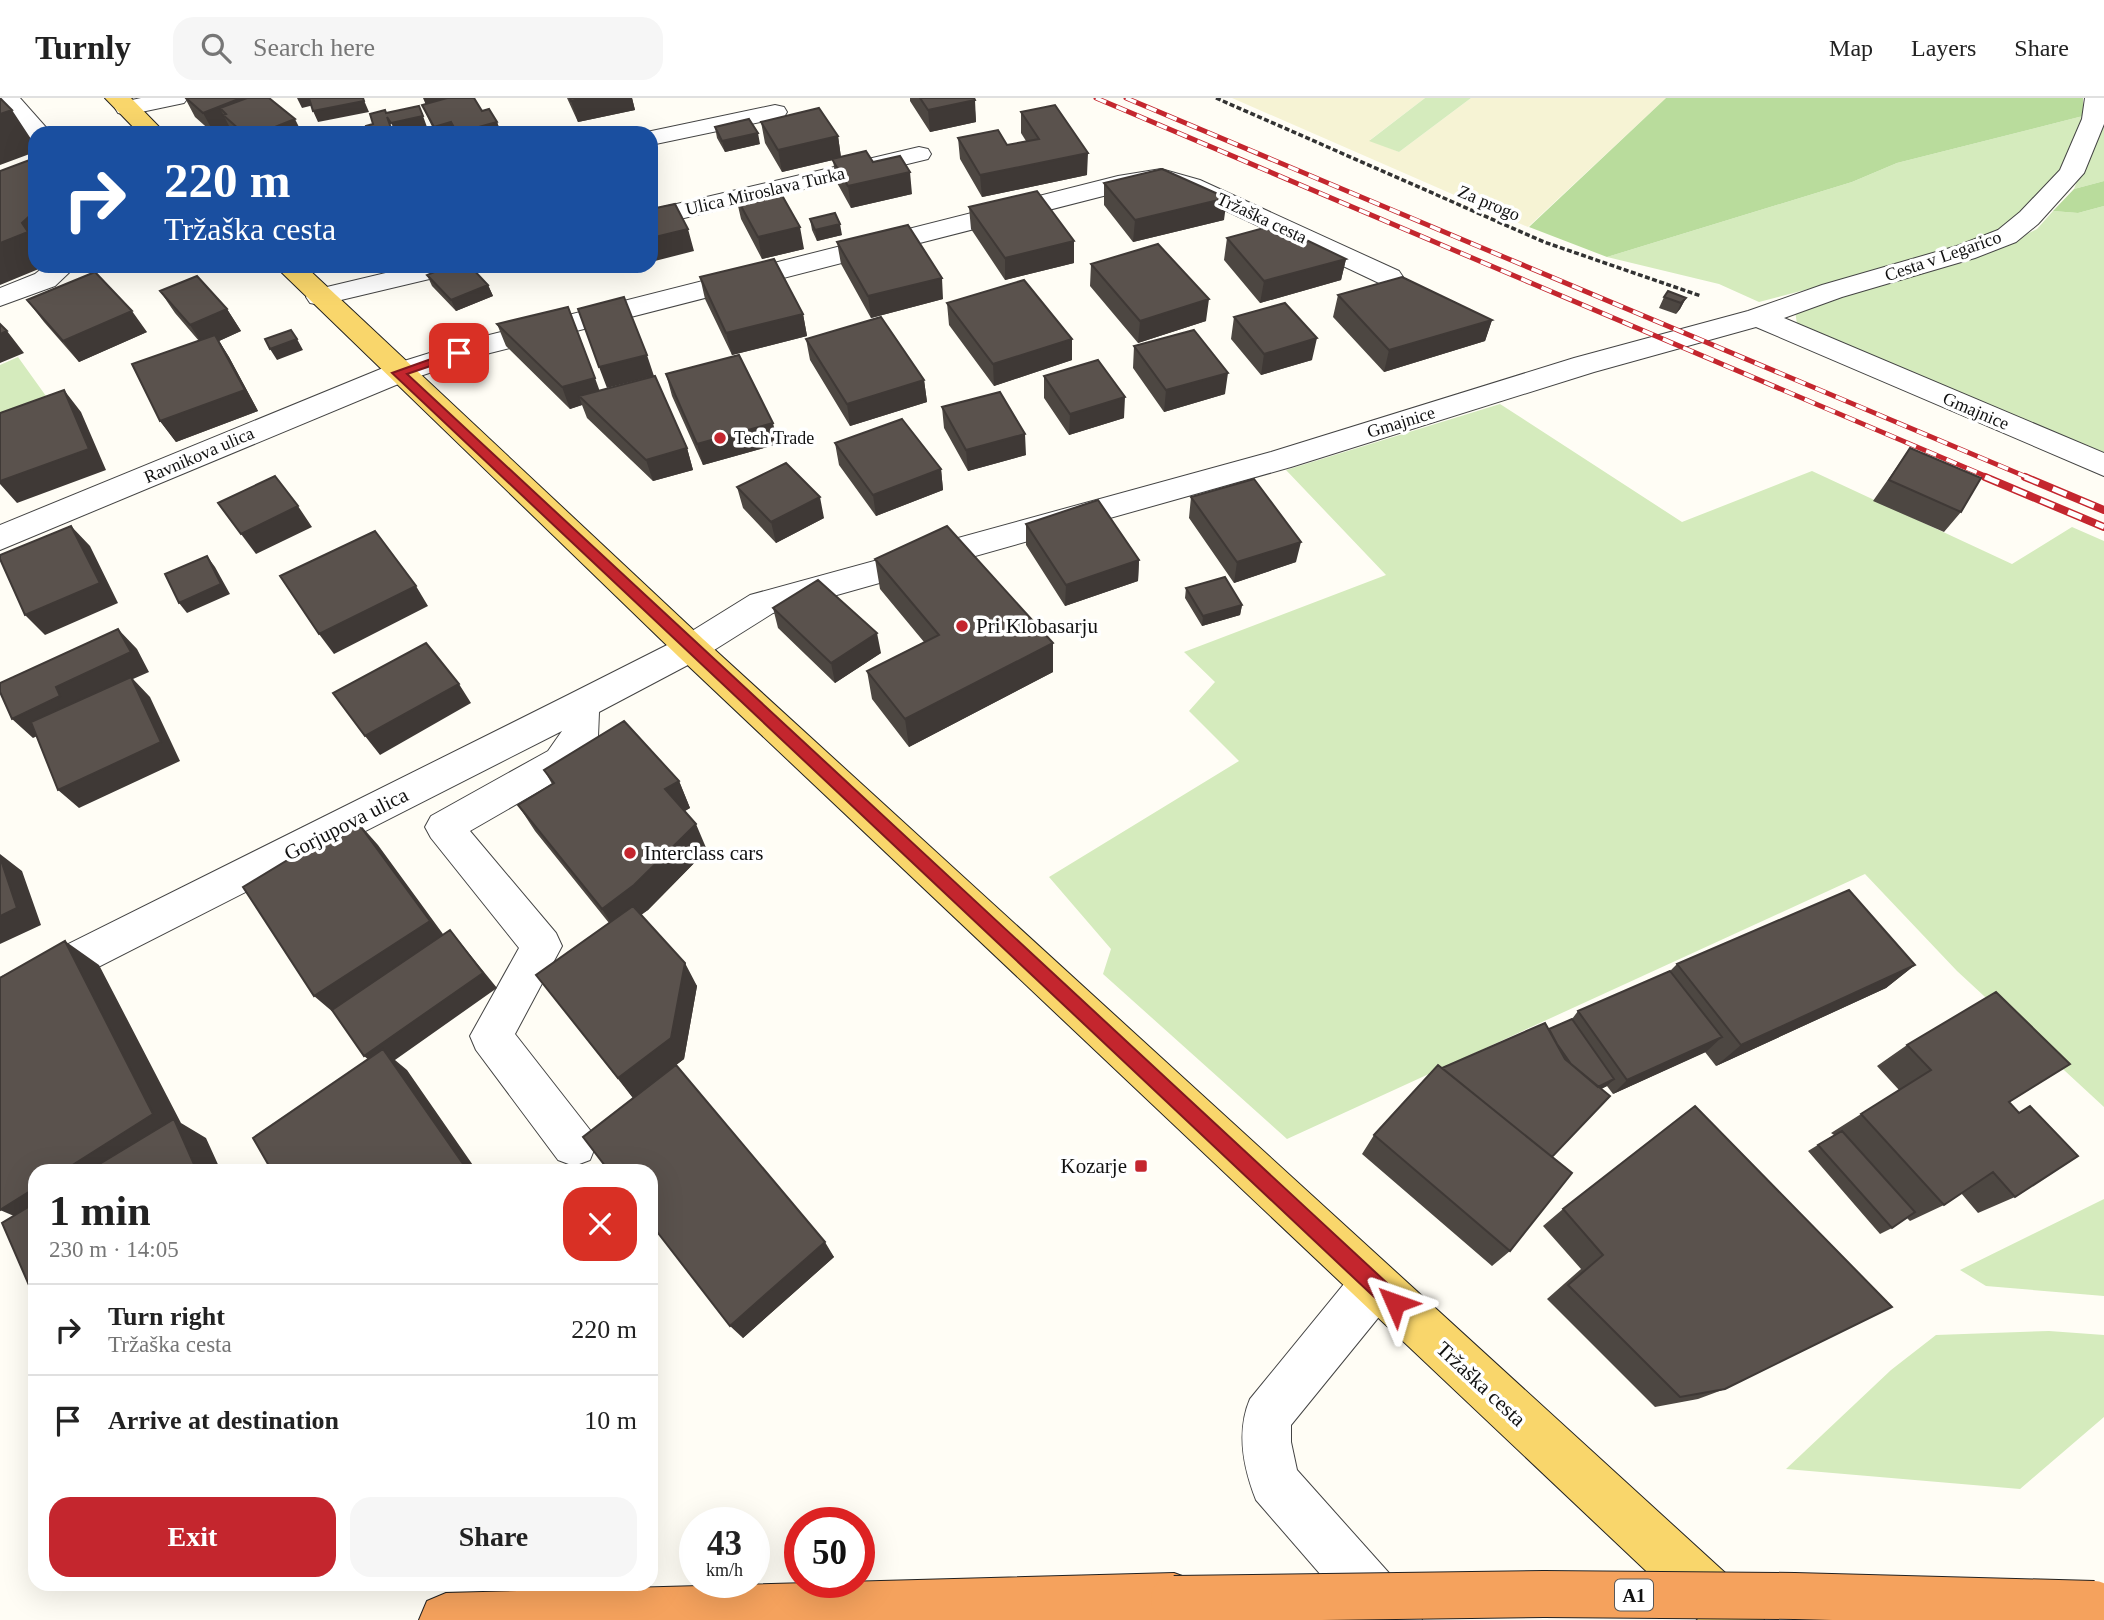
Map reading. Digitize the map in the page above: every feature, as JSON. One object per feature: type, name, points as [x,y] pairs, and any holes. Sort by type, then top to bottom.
[{"type":"highway","name":"A1","points":[[446,1620],[1174,1600],[1544,1594],[1795,1596],[2099,1604]]},
{"type":"main road","points":[[122,103],[146,126]]},
{"type":"main road","name":"Tržaška cesta","points":[[296,273],[398,373],[691,648],[1737,1620]]},
{"type":"street","points":[[7,98],[33,126]]},
{"type":"street","points":[[122,103],[176,98]]},
{"type":"street","name":"Cesta v Legarico","points":[[1758,317],[2007,236],[2029,218],[2071,173],[2094,119],[2097,98]]},
{"type":"street","points":[[658,137],[775,112]]},
{"type":"street","name":"Ulica Miroslava Turka","points":[[658,216],[919,154]]},
{"type":"street","name":"Tržaška cesta","points":[[398,373],[495,342],[1118,184],[1161,177],[1191,185],[1389,277]]},
{"type":"street","points":[[0,298],[46,280],[54,273]]},
{"type":"street","points":[[320,297],[420,273]]},
{"type":"street","name":"Gmajnice","points":[[691,648],[762,604],[1280,460],[1595,362],[1758,317],[2104,465]]},
{"type":"street","name":"Ravnikova ulica","points":[[0,538],[398,373]]},
{"type":"street","name":"Gorjupova ulica","points":[[0,998],[691,648]]},
{"type":"street","points":[[574,1145],[491,1035],[542,946],[444,827],[561,761],[580,737],[581,705]]},
{"type":"street","points":[[1374,1284],[1267,1416],[1266,1442],[1274,1482],[1395,1620]]},
{"type":"path","name":"Za progo","points":[[1216,98],[1544,242],[1758,317]]},
{"type":"shaded area","points":[[1232,98],[1425,98],[1370,140],[1399,152],[1471,98],[1666,98],[1528,227]]},
{"type":"green space","points":[[1425,98],[1471,98],[1399,152],[1369,141]]},
{"type":"green space","points":[[1666,98],[2083,98],[2083,116],[1897,163],[1852,182],[1607,257],[1529,227]]},
{"type":"green space","points":[[2104,108],[2104,181],[2074,189]]},
{"type":"green space","points":[[2083,116],[2061,167],[2045,192],[2002,229],[1968,245],[1915,261],[1759,302],[1719,284],[1607,257],[1852,182],[1897,163]]},
{"type":"green space","points":[[2104,181],[2104,206],[2078,213],[2053,211],[2074,189]]},
{"type":"green space","points":[[2104,206],[2104,453],[1797,324],[1795,311],[2007,244],[2037,229],[2053,211],[2078,213]]},
{"type":"green space","points":[[18,357],[56,410],[0,430],[0,365]]},
{"type":"green space","points":[[1500,404],[1682,522],[1812,471],[2012,564],[2072,527],[2104,541],[2104,1107],[1957,971],[1865,874],[1287,1139],[1103,974],[1111,949],[1049,877],[1239,761],[1189,711],[1215,682],[1184,652],[1386,575],[1286,470]]},
{"type":"green space","points":[[2104,1199],[2104,1296],[1986,1286],[1960,1270]]},
{"type":"green space","points":[[2049,1331],[2104,1335],[2104,1417],[2020,1489],[1786,1469],[1891,1370],[1936,1335]]},
{"type":"building","points":[[0,98],[12,110],[0,114]]},
{"type":"building","points":[[186,98],[241,98],[203,113]]},
{"type":"building","points":[[247,98],[269,98],[295,119],[278,126],[235,126],[223,115],[226,114],[220,108]]},
{"type":"building","points":[[309,98],[363,98],[364,101],[313,111]]},
{"type":"building","points":[[447,98],[474,98],[482,111],[489,109],[497,122],[482,126],[453,126],[451,122],[433,126],[422,105]]},
{"type":"building","points":[[920,98],[974,98],[975,100],[928,110]]},
{"type":"building","points":[[1055,105],[1088,153],[980,175],[958,138],[998,130],[1007,145],[1039,139],[1021,112]]},
{"type":"building","points":[[419,106],[423,116],[391,123],[387,117],[390,126],[366,126],[373,124],[370,114],[385,110],[386,113]]},
{"type":"building","points":[[819,108],[838,136],[778,150],[761,122]]},
{"type":"building","points":[[749,119],[758,133],[722,141],[715,127]]},
{"type":"building","points":[[866,151],[873,162],[900,156],[910,172],[848,186],[832,159]]},
{"type":"building","points":[[28,161],[28,217],[22,223],[28,232],[0,243],[0,171]]},
{"type":"building","points":[[1162,169],[1227,198],[1135,220],[1104,183]]},
{"type":"building","points":[[779,190],[800,227],[758,237],[736,197]]},
{"type":"building","points":[[1037,191],[1074,241],[1005,258],[969,207]]},
{"type":"building","points":[[675,204],[688,229],[658,236],[658,208]]},
{"type":"building","points":[[835,213],[840,224],[815,230],[810,219]]},
{"type":"building","points":[[908,225],[942,278],[868,296],[837,242]]},
{"type":"building","points":[[1275,225],[1346,259],[1264,281],[1227,238]]},
{"type":"building","points":[[1158,244],[1209,299],[1140,321],[1091,264]]},
{"type":"building","points":[[774,259],[803,314],[726,333],[700,277]]},
{"type":"building","points":[[96,273],[132,311],[63,341],[27,300]]},
{"type":"building","points":[[477,273],[488,285],[451,300],[427,275]]},
{"type":"building","points":[[197,276],[227,309],[190,325],[160,291]]},
{"type":"building","points":[[1402,277],[1492,320],[1389,350],[1338,295]]},
{"type":"building","points":[[1024,280],[1072,339],[993,364],[947,303]]},
{"type":"building","points":[[1668,291],[1686,298],[1681,303],[1664,297]]},
{"type":"building","points":[[624,297],[647,355],[599,367],[578,309]]},
{"type":"building","points":[[1285,303],[1317,338],[1264,354],[1234,317]]},
{"type":"building","points":[[568,307],[595,378],[562,387],[497,324]]},
{"type":"building","points":[[881,317],[924,380],[847,404],[806,339]]},
{"type":"building","points":[[0,324],[7,331],[0,334]]},
{"type":"building","points":[[291,330],[297,339],[270,349],[265,339]]},
{"type":"building","points":[[1194,330],[1228,373],[1166,390],[1134,346]]},
{"type":"building","points":[[215,335],[245,390],[160,421],[132,364]]},
{"type":"building","points":[[739,355],[773,423],[697,444],[666,374]]},
{"type":"building","points":[[1098,360],[1125,397],[1070,414],[1044,376]]},
{"type":"building","points":[[655,376],[687,448],[646,460],[579,396]]},
{"type":"building","points":[[64,390],[89,449],[0,481],[0,413]]},
{"type":"building","points":[[1000,392],[1025,434],[966,450],[942,407]]},
{"type":"building","points":[[902,419],[941,469],[873,495],[835,443]]},
{"type":"building","points":[[1910,448],[1981,478],[1961,512],[1889,480]]},
{"type":"building","points":[[786,463],[820,497],[771,522],[737,487]]},
{"type":"building","points":[[275,476],[298,506],[241,534],[218,503]]},
{"type":"building","points":[[1254,479],[1301,542],[1237,562],[1191,497]]},
{"type":"building","points":[[1098,500],[1139,560],[1066,585],[1026,524]]},
{"type":"building","points":[[71,526],[100,583],[25,615],[0,555]]},
{"type":"building","name":"Pri Klobasarju","points":[[947,526],[1053,643],[905,719],[867,671],[939,635],[875,559]]},
{"type":"building","points":[[375,531],[416,586],[319,634],[280,576]]},
{"type":"building","points":[[207,556],[221,584],[179,603],[165,574]]},
{"type":"building","points":[[1225,577],[1242,605],[1203,616],[1186,588]]},
{"type":"building","points":[[818,580],[877,633],[831,663],[773,608]]},
{"type":"building","points":[[118,629],[131,652],[56,687],[60,696],[12,719],[0,692],[0,683]]},
{"type":"building","points":[[426,643],[459,684],[365,736],[333,693]]},
{"type":"building","points":[[131,677],[161,742],[58,790],[31,722]]},
{"type":"building","points":[[624,721],[679,781],[665,789],[696,824],[634,885],[602,909],[518,805],[554,783],[544,770]]},
{"type":"building","points":[[355,819],[430,921],[314,996],[243,887]]},
{"type":"building","points":[[0,857],[17,908],[0,916]]},
{"type":"building","points":[[1849,890],[1915,965],[1741,1045],[1677,964]]},
{"type":"building","points":[[633,906],[685,963],[671,1038],[618,1078],[536,975]]},
{"type":"building","points":[[450,930],[483,973],[364,1056],[332,1010]]},
{"type":"building","points":[[65,941],[153,1114],[74,1164],[28,1164],[28,1192],[0,1210],[0,978]]},
{"type":"building","points":[[1670,971],[1722,1037],[1627,1080],[1578,1011]]},
{"type":"building","points":[[1996,992],[2070,1064],[2009,1102],[2019,1113],[2030,1106],[2078,1156],[2015,1197],[1993,1172],[1944,1205],[1861,1114],[1931,1070],[1907,1045]]},
{"type":"building","points":[[1572,1019],[1614,1079],[1598,1087],[1571,1064],[1557,1044],[1549,1029]]},
{"type":"building","points":[[1545,1023],[1565,1059],[1610,1096],[1552,1157],[1442,1068]]},
{"type":"building","points":[[383,1049],[463,1164],[268,1164],[253,1138]]},
{"type":"building","points":[[676,1065],[825,1242],[730,1326],[658,1233],[658,1164],[604,1164],[583,1137]]},
{"type":"building","points":[[1438,1065],[1572,1173],[1510,1251],[1374,1135]]},
{"type":"building","points":[[1695,1106],[1892,1307],[1725,1389],[1680,1397],[1568,1285],[1603,1255],[1563,1209]]},
{"type":"building","points":[[174,1119],[194,1164],[100,1164]]},
{"type":"building","points":[[1842,1131],[1915,1212],[1892,1228],[1818,1145]]},
{"type":"building","points":[[28,1207],[28,1283],[2,1223]]},
{"type":"railway","points":[[1096,98],[1990,478]]},
{"type":"railway","points":[[1126,98],[2029,478]]},
{"type":"railway","points":[[1985,477],[2104,527]]},
{"type":"railway","points":[[2025,477],[2104,510]]},
{"type":"place","name":"Tech Trade","points":[[720,438]]},
{"type":"place","name":"Pri Klobasarju","points":[[962,626]]},
{"type":"place","name":"Interclass cars","points":[[630,853]]},
{"type":"place","name":"Kozarje","points":[[1141,1166]]},
{"type":"route","points":[[459,353],[398,373],[1395,1303]]}]
